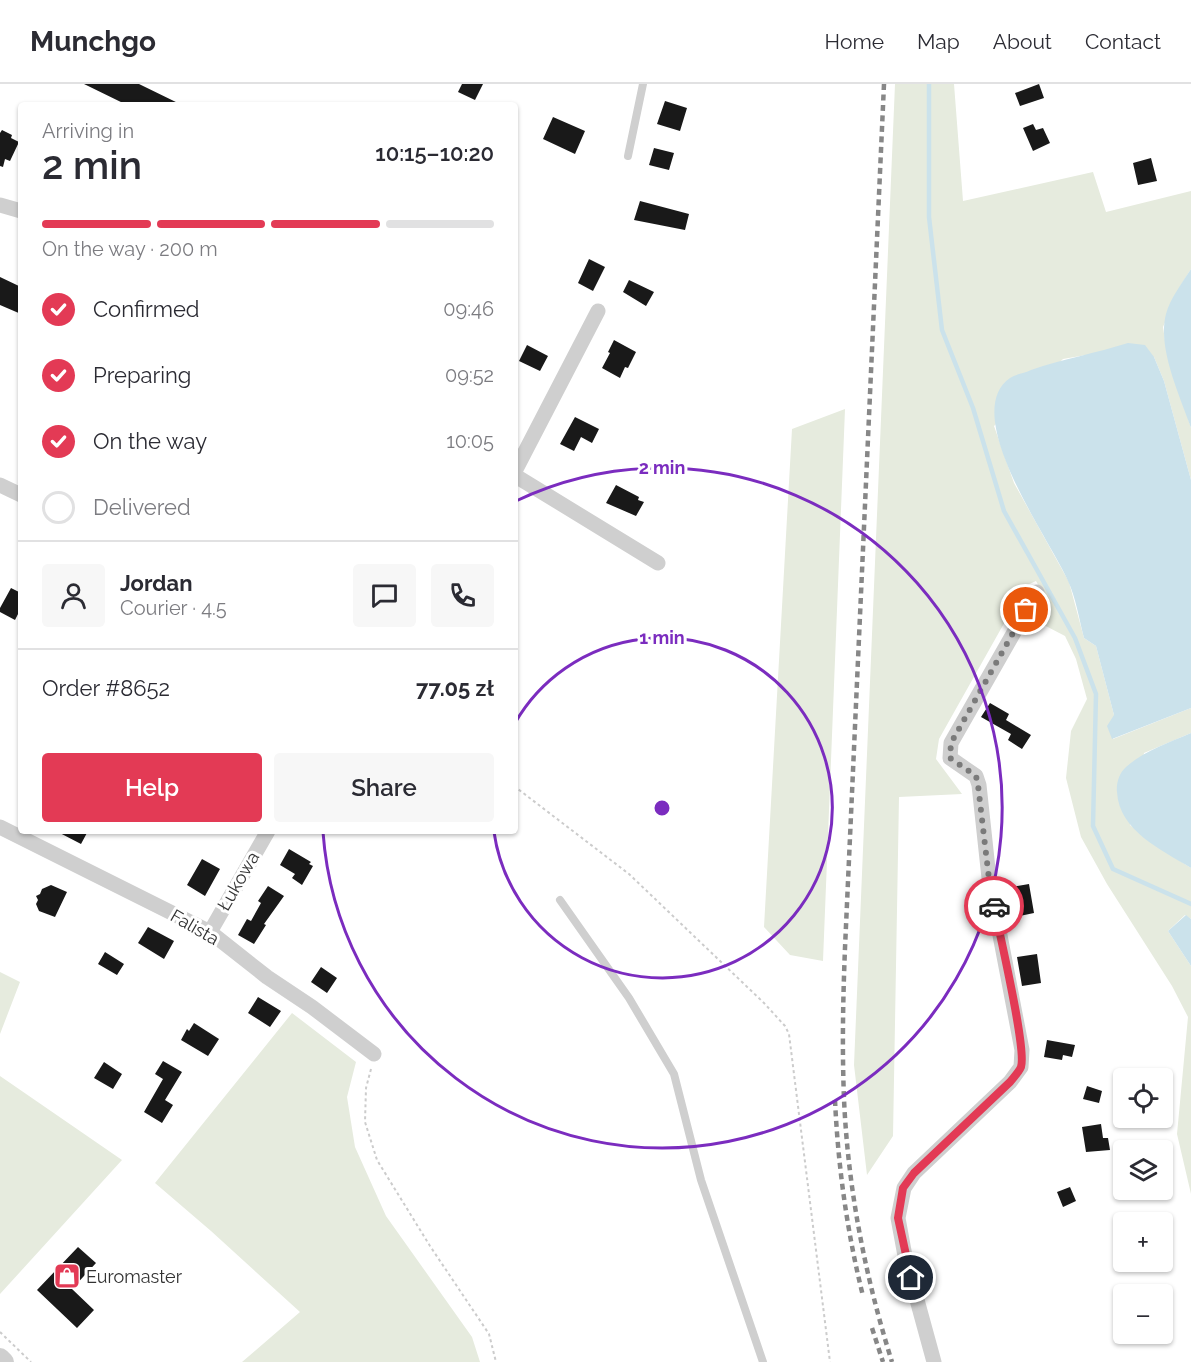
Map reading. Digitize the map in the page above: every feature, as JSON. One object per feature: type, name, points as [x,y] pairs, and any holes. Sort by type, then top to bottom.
[{"type":"street","points":[[0,205],[18,210]]},
{"type":"street","points":[[518,466],[598,311]]},
{"type":"street","points":[[518,476],[658,564]]},
{"type":"street","points":[[0,484],[18,493]]},
{"type":"street","points":[[934,1362],[905,1256],[898,1218],[903,1188],[914,1173],[1010,1082],[1021,1067],[1022,1050],[989,879],[976,776],[950,758],[951,743],[1036,592]]},
{"type":"street","name":"Falista","points":[[0,827],[18,833]]},
{"type":"street","name":"Falista","points":[[22,834],[210,932],[267,977],[312,1007],[374,1054]]},
{"type":"street","name":"Łukowa","points":[[210,932],[266,834]]},
{"type":"street","points":[[0,1358],[4,1362]]},
{"type":"lane","points":[[628,156],[643,84]]},
{"type":"lane","points":[[560,900],[629,998],[674,1074],[701,1180],[763,1362]]},
{"type":"path","points":[[518,789],[629,874],[764,1003],[789,1034],[830,1362]]},
{"type":"path","points":[[374,1054],[366,1089],[365,1122],[377,1160],[430,1246],[489,1334],[496,1362]]},
{"type":"path","points":[[0,1332],[31,1362]]},
{"type":"shaded area","points":[[895,84],[954,84],[963,201],[1093,172],[1106,212],[1191,191],[1191,269],[1181,285],[1163,327],[1167,353],[1191,428],[1191,480],[1164,381],[1154,357],[1086,355],[1063,359],[994,426],[1014,483],[1069,582],[1084,638],[1096,646],[1114,715],[1113,739],[1191,708],[1191,733],[1144,753],[1130,825],[1152,843],[1191,868],[1191,919],[1185,915],[1168,931],[1191,966],[1191,1194],[1177,1134],[1188,1017],[1172,986],[1107,884],[1081,837],[1066,778],[1071,731],[1087,699],[1076,659],[1065,636],[1040,623],[1048,602],[1036,581],[1025,586],[939,739],[936,759],[962,794],[899,797],[893,1136],[867,1175],[854,1065]]},
{"type":"shaded area","points":[[845,409],[823,961],[790,955],[764,927],[792,429]]},
{"type":"shaded area","points":[[0,972],[20,982],[0,1034]]},
{"type":"shaded area","points":[[292,1013],[356,1062],[347,1097],[355,1147],[386,1216],[472,1337],[480,1362],[242,1362],[300,1312],[155,1183]]},
{"type":"shaded area","points":[[0,1076],[122,1160],[0,1294]]},
{"type":"water","points":[[1191,269],[1191,428],[1171,372],[1164,327],[1170,303]]},
{"type":"water","points":[[1128,343],[1145,345],[1154,357],[1164,381],[1191,480],[1191,708],[1112,739],[1107,726],[1114,715],[1096,646],[1084,638],[1071,588],[1013,478],[1001,448],[995,419],[997,395],[1010,378]]},
{"type":"water","points":[[1191,733],[1191,868],[1155,846],[1134,828],[1125,818],[1117,789],[1118,779],[1122,772],[1133,761]]},
{"type":"water","points":[[1186,915],[1191,919],[1191,966],[1168,931]]},
{"type":"building","points":[[84,84],[139,84],[176,102],[121,102]]},
{"type":"building","points":[[462,84],[483,84],[475,100],[458,92]]},
{"type":"building","points":[[1039,84],[1044,98],[1020,106],[1015,93]]},
{"type":"building","points":[[665,101],[687,108],[680,131],[657,124]]},
{"type":"building","points":[[553,117],[585,131],[575,154],[543,139]]},
{"type":"building","points":[[1033,124],[1036,130],[1043,128],[1050,143],[1033,151],[1023,128]]},
{"type":"building","points":[[2,130],[18,142],[10,161],[5,159],[3,167],[0,166],[0,133]]},
{"type":"building","points":[[654,148],[674,153],[669,170],[649,165]]},
{"type":"building","points":[[1151,158],[1157,181],[1138,185],[1133,163]]},
{"type":"building","points":[[640,201],[689,214],[685,230],[634,220]]},
{"type":"building","points":[[589,259],[605,267],[593,291],[578,283]]},
{"type":"building","points":[[0,277],[18,286],[18,313],[0,305]]},
{"type":"building","points":[[629,280],[654,292],[646,306],[623,292]]},
{"type":"building","points":[[614,340],[636,352],[620,378],[602,368]]},
{"type":"building","points":[[527,345],[548,356],[540,371],[519,361]]},
{"type":"building","points":[[575,417],[599,429],[592,443],[581,437],[574,451],[560,444]]},
{"type":"building","points":[[616,485],[644,502],[636,516],[606,503]]},
{"type":"building","points":[[11,588],[18,592],[18,614],[15,620],[0,612]]},
{"type":"building","points":[[990,703],[1009,714],[1006,720],[1031,735],[1022,749],[1008,740],[1011,734],[981,717]]},
{"type":"building","points":[[62,834],[86,834],[81,844]]},
{"type":"building","points":[[289,849],[311,862],[309,864],[313,866],[302,885],[292,878],[295,874],[280,865]]},
{"type":"building","points":[[202,859],[220,869],[205,896],[187,885]]},
{"type":"building","points":[[1029,884],[1034,913],[1015,917],[1011,887]]},
{"type":"building","points":[[51,885],[67,892],[55,917],[39,911],[36,904],[38,900],[36,896],[42,889]]},
{"type":"building","points":[[268,886],[284,896],[264,924],[266,925],[254,944],[238,935],[247,919],[251,921],[261,903],[258,901]]},
{"type":"building","points":[[148,927],[174,941],[164,959],[138,943]]},
{"type":"building","points":[[105,952],[124,964],[117,975],[98,964]]},
{"type":"building","points":[[1037,954],[1041,983],[1022,986],[1017,957]]},
{"type":"building","points":[[321,967],[337,978],[327,993],[311,982]]},
{"type":"building","points":[[258,997],[281,1011],[270,1027],[248,1013]]},
{"type":"building","points":[[194,1023],[219,1039],[208,1056],[181,1040],[187,1029],[189,1031]]},
{"type":"building","points":[[1047,1040],[1075,1045],[1072,1057],[1063,1055],[1062,1060],[1044,1057]]},
{"type":"building","points":[[163,1061],[182,1072],[165,1100],[173,1105],[162,1123],[144,1112],[163,1079],[155,1074]]},
{"type":"building","points":[[104,1062],[122,1074],[113,1089],[94,1078]]},
{"type":"building","points":[[1087,1086],[1102,1091],[1099,1103],[1083,1099]]},
{"type":"building","points":[[1101,1124],[1103,1138],[1108,1138],[1110,1150],[1086,1152],[1082,1127]]},
{"type":"building","points":[[1070,1187],[1076,1201],[1063,1207],[1057,1192]]},
{"type":"building","name":"Euromaster","points":[[78,1247],[96,1263],[72,1289],[94,1310],[77,1328],[37,1290]]},
{"type":"waterway","points":[[929,84],[929,217],[942,330],[973,408],[1004,511],[1075,638],[1096,694],[1093,826],[1113,869],[1191,904]]},
{"type":"railway","points":[[884,84],[845,948],[843,1042],[846,1133],[859,1232],[882,1330],[892,1362]]},
{"type":"railway","points":[[835,1100],[844,1199],[863,1296]]},
{"type":"railway","points":[[872,1328],[883,1362]]},
{"type":"way so far","points":[[994,906],[976,776],[955,763],[950,758],[950,751],[951,743],[1026,610]]},
{"type":"place","name":"Euromaster","points":[[67,1276]]},
{"type":"route","points":[[911,1278],[898,1218],[903,1188],[914,1173],[1010,1082],[1021,1067],[1022,1050],[994,906]]}]
